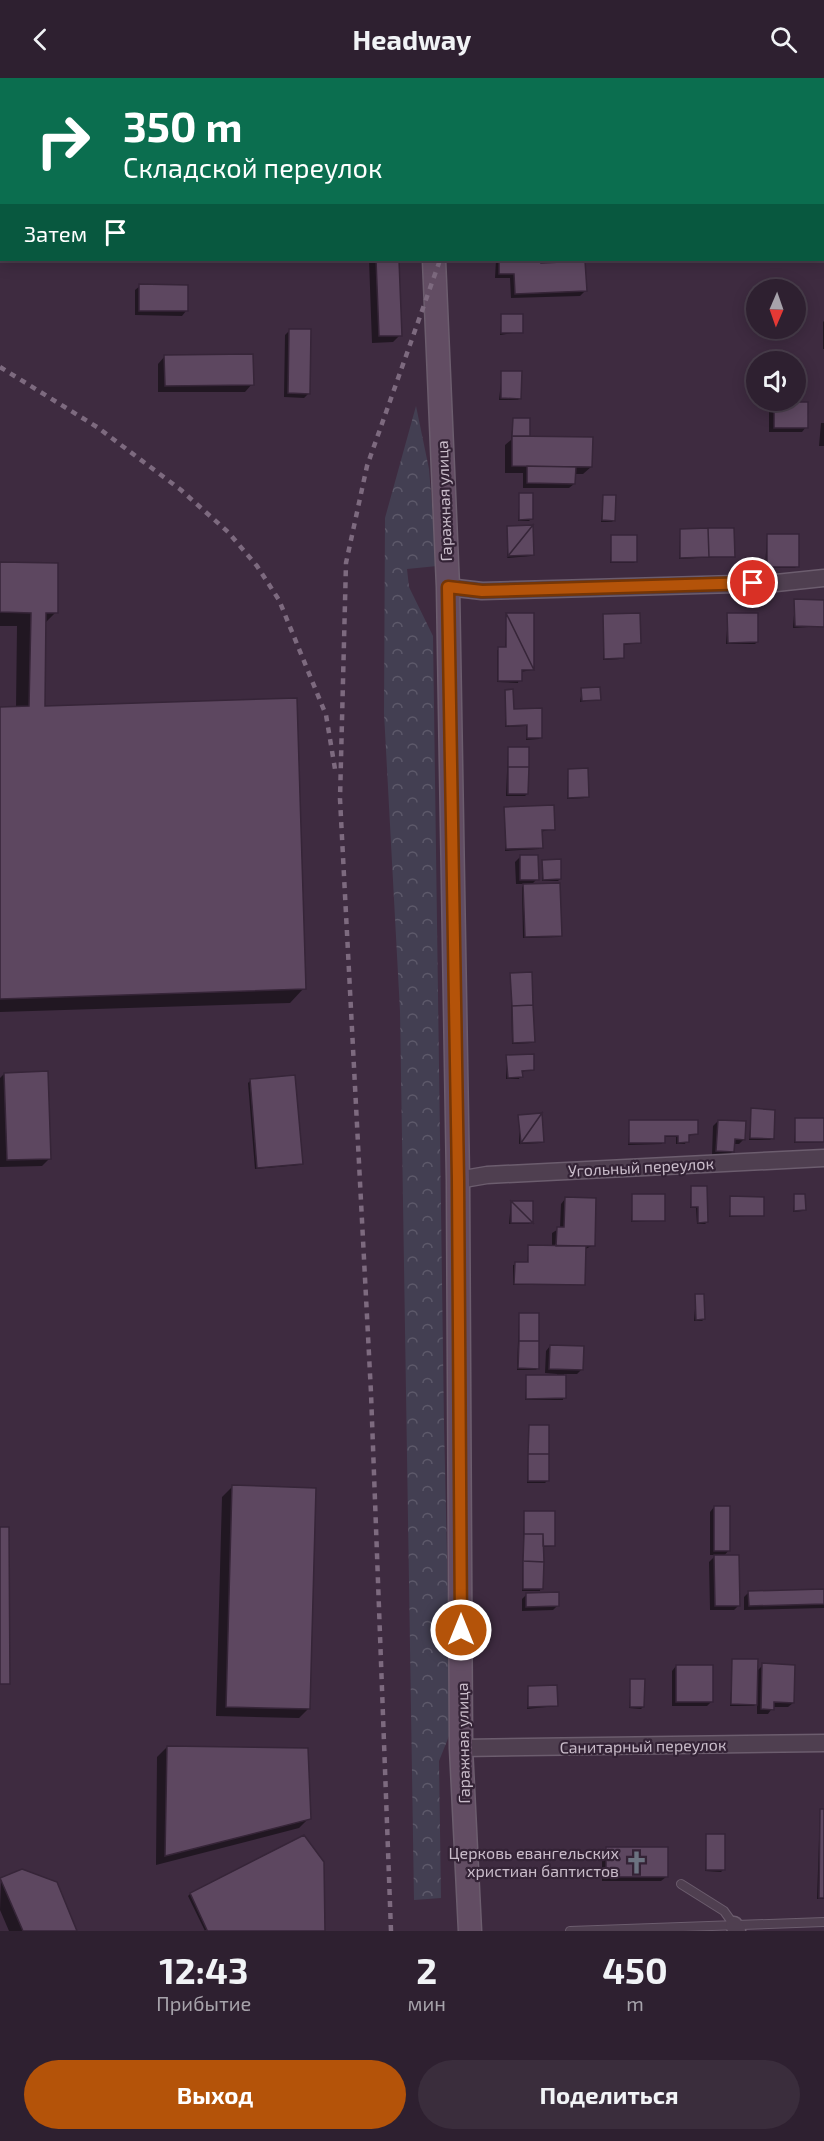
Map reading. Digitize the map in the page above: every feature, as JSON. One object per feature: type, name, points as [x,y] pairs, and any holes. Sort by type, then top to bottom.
[{"type":"street","name":"Гаражная улица","points":[[434,261],[448,587],[458,1180],[461,1748],[470,1931]]},
{"type":"street","points":[[448,587],[482,591],[776,583],[824,578]]},
{"type":"street","name":"Угольный переулок","points":[[458,1180],[487,1174],[824,1158]]},
{"type":"street","name":"Санитарный переулок","points":[[461,1748],[824,1743]]},
{"type":"lane","points":[[681,1884],[724,1911],[736,1928]]},
{"type":"lane","points":[[570,1931],[736,1928],[824,1922]]},
{"type":"green space","points":[[416,406],[429,469],[437,566],[407,569],[409,587],[433,636],[444,1424],[451,1731],[439,1761],[441,1898],[414,1900],[400,1011],[384,713],[385,518]]},
{"type":"building","points":[[376,261],[399,261],[402,336],[379,336]]},
{"type":"building","points":[[499,261],[541,261],[541,263],[585,261],[587,291],[515,294],[514,274],[499,274]]},
{"type":"building","points":[[139,284],[188,285],[188,311],[139,311]]},
{"type":"building","points":[[501,314],[523,314],[523,333],[501,333]]},
{"type":"building","points":[[289,329],[311,329],[310,394],[288,393]]},
{"type":"building","points":[[253,354],[254,385],[165,386],[164,355]]},
{"type":"building","points":[[501,371],[522,371],[521,399],[501,398]]},
{"type":"building","points":[[806,402],[808,402],[808,428],[774,428],[774,411],[806,411]]},
{"type":"building","points":[[513,418],[530,418],[530,436],[512,436]]},
{"type":"building","points":[[512,436],[593,437],[592,467],[512,466]]},
{"type":"building","points":[[527,466],[576,467],[575,484],[527,483]]},
{"type":"building","points":[[519,493],[533,493],[533,519],[519,520]]},
{"type":"building","points":[[603,495],[616,495],[615,521],[602,520]]},
{"type":"building","points":[[533,525],[534,555],[508,556]]},
{"type":"building","points":[[533,525],[508,556],[507,526]]},
{"type":"building","points":[[708,528],[734,528],[735,557],[709,557]]},
{"type":"building","points":[[708,528],[709,557],[680,558],[680,529]]},
{"type":"building","points":[[767,534],[799,534],[799,567],[767,567]]},
{"type":"building","points":[[611,535],[637,535],[637,562],[611,562]]},
{"type":"building","points":[[0,562],[58,563],[58,613],[46,613],[45,706],[297,698],[306,989],[0,999],[0,707],[29,706],[31,613],[0,612]]},
{"type":"building","points":[[794,599],[824,600],[824,627],[795,626]]},
{"type":"building","points":[[506,613],[534,670],[522,670],[522,681],[498,681],[498,647],[506,647]]},
{"type":"building","points":[[506,613],[534,613],[534,670]]},
{"type":"building","points":[[640,613],[641,643],[624,644],[624,658],[604,659],[603,614]]},
{"type":"building","points":[[727,613],[758,613],[758,642],[728,643]]},
{"type":"building","points":[[600,687],[601,700],[582,701],[581,688]]},
{"type":"building","points":[[513,689],[514,709],[542,708],[542,738],[527,738],[527,725],[506,726],[505,690]]},
{"type":"building","points":[[508,747],[529,747],[529,767],[508,767]]},
{"type":"building","points":[[508,767],[529,767],[528,794],[508,794]]},
{"type":"building","points":[[588,768],[589,797],[568,798],[568,769]]},
{"type":"building","points":[[554,805],[555,830],[542,830],[543,848],[506,849],[504,807]]},
{"type":"building","points":[[520,855],[538,855],[539,880],[520,880]]},
{"type":"building","points":[[561,859],[561,879],[543,880],[542,860]]},
{"type":"building","points":[[560,883],[562,936],[525,937],[523,884]]},
{"type":"building","points":[[532,972],[533,1005],[512,1006],[510,973]]},
{"type":"building","points":[[533,1005],[535,1042],[513,1043],[512,1006]]},
{"type":"building","points":[[534,1054],[534,1070],[522,1071],[523,1077],[508,1078],[506,1055]]},
{"type":"building","points":[[48,1071],[51,1159],[7,1160],[4,1073]]},
{"type":"building","points":[[295,1075],[303,1164],[257,1168],[250,1079]]},
{"type":"building","points":[[751,1108],[775,1110],[774,1139],[750,1138]]},
{"type":"building","points":[[542,1113],[544,1142],[521,1143]]},
{"type":"building","points":[[542,1113],[521,1143],[518,1115]]},
{"type":"building","points":[[795,1118],[824,1118],[824,1142],[795,1142]]},
{"type":"building","points":[[629,1120],[698,1120],[698,1134],[689,1135],[689,1142],[678,1143],[678,1136],[665,1136],[665,1143],[629,1143]]},
{"type":"building","points":[[718,1120],[746,1121],[745,1140],[735,1139],[734,1152],[716,1151]]},
{"type":"building","points":[[691,1186],[707,1186],[708,1222],[698,1223],[698,1207],[691,1207]]},
{"type":"building","points":[[632,1194],[665,1194],[665,1221],[632,1221]]},
{"type":"building","points":[[794,1194],[805,1194],[806,1210],[794,1211]]},
{"type":"building","points":[[730,1196],[764,1197],[764,1216],[730,1216]]},
{"type":"building","points":[[565,1197],[596,1198],[595,1246],[556,1246],[557,1227],[564,1227]]},
{"type":"building","points":[[511,1201],[533,1201],[533,1223]]},
{"type":"building","points":[[511,1201],[533,1223],[511,1223]]},
{"type":"building","points":[[528,1245],[586,1246],[585,1285],[514,1284],[515,1262],[528,1262]]},
{"type":"building","points":[[695,1294],[704,1294],[705,1319],[696,1320]]},
{"type":"building","points":[[519,1313],[539,1313],[539,1341],[519,1341]]},
{"type":"building","points":[[519,1341],[539,1341],[539,1369],[518,1368]]},
{"type":"building","points":[[550,1345],[584,1346],[583,1370],[549,1369]]},
{"type":"building","points":[[526,1375],[566,1375],[566,1398],[526,1399]]},
{"type":"building","points":[[529,1425],[549,1425],[549,1454],[528,1454]]},
{"type":"building","points":[[528,1454],[549,1454],[549,1481],[528,1481]]},
{"type":"building","points":[[232,1485],[316,1488],[310,1709],[226,1707]]},
{"type":"building","points":[[714,1506],[730,1506],[730,1551],[714,1551]]},
{"type":"building","points":[[524,1511],[555,1511],[555,1546],[543,1546],[543,1534],[524,1534]]},
{"type":"building","points":[[0,1527],[9,1527],[10,1684],[0,1684]]},
{"type":"building","points":[[524,1534],[543,1534],[544,1562],[523,1561]]},
{"type":"building","points":[[714,1555],[739,1555],[740,1606],[715,1606]]},
{"type":"building","points":[[523,1561],[544,1562],[543,1589],[523,1589]]},
{"type":"building","points":[[824,1589],[824,1604],[749,1606],[748,1591]]},
{"type":"building","points":[[559,1592],[559,1606],[526,1607],[526,1593]]},
{"type":"building","points":[[732,1659],[758,1659],[757,1705],[731,1704]]},
{"type":"building","points":[[762,1663],[795,1665],[794,1703],[774,1702],[774,1710],[761,1709]]},
{"type":"building","points":[[676,1665],[713,1665],[713,1702],[676,1702]]},
{"type":"building","points":[[630,1679],[645,1679],[644,1707],[630,1707]]},
{"type":"building","points":[[557,1685],[558,1706],[528,1707],[528,1686]]},
{"type":"building","points":[[167,1746],[308,1748],[311,1819],[165,1856]]},
{"type":"building","points":[[820,1809],[824,1809],[824,1898],[819,1898]]},
{"type":"building","points":[[706,1834],[725,1834],[725,1870],[706,1870]]},
{"type":"building","points":[[304,1835],[324,1862],[325,1931],[204,1931],[207,1930],[190,1893]]},
{"type":"building","name":"Церковь евангельских христиан баптистов","points":[[606,1847],[668,1847],[668,1877],[606,1877]]},
{"type":"building","points":[[22,1869],[57,1882],[77,1931],[23,1931],[0,1878]]},
{"type":"railway","points":[[391,1931],[371,1393],[340,799],[346,563],[367,466],[440,261]]},
{"type":"railway","points":[[0,367],[97,427],[181,490],[228,532],[257,566],[279,600],[326,715],[335,769]]},
{"type":"place","name":"Церковь евангельских христиан баптистов","points":[[637,1862]]},
{"type":"route","points":[[461,1630],[458,1180],[448,587],[482,591],[753,583]]}]
